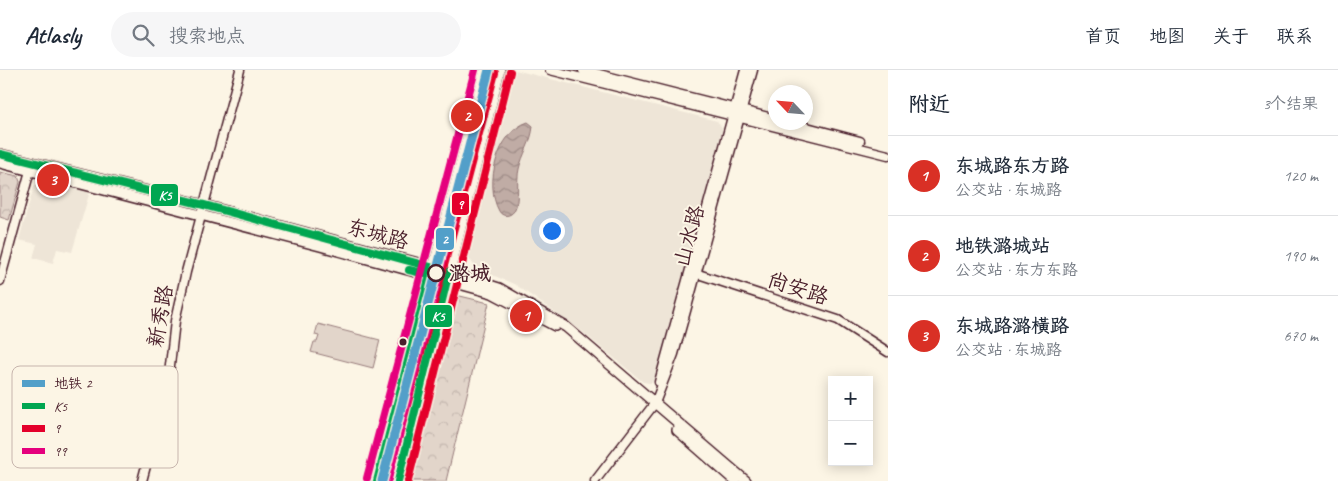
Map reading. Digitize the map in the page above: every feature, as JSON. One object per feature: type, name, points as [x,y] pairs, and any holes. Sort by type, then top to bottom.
[{"type":"main road","points":[[377,481],[485,70]]},
{"type":"main road","points":[[398,481],[500,70]]},
{"type":"main road","name":"东城路","points":[[0,154],[204,205],[448,276],[499,288],[566,327],[653,404],[735,481]]},
{"type":"main road","name":"东城路","points":[[0,164],[431,271]]},
{"type":"main road","points":[[423,302],[442,307]]},
{"type":"main road","name":"东城路","points":[[653,404],[746,481]]},
{"type":"street","name":"新秀路","points":[[170,366],[175,321],[240,70]]},
{"type":"street","points":[[550,70],[736,113],[768,118]]},
{"type":"street","points":[[583,70],[888,155]]},
{"type":"street","name":"山水路","points":[[595,481],[653,404],[674,354],[736,113],[745,70]]},
{"type":"street","name":"山水路","points":[[736,113],[753,70]]},
{"type":"street","points":[[813,129],[888,150]]},
{"type":"street","points":[[0,281],[32,161]]},
{"type":"street","name":"尚安路","points":[[694,273],[838,320],[888,352]]},
{"type":"street","name":"新秀路","points":[[142,481],[145,468]]},
{"type":"shaded area","points":[[515,70],[717,121],[723,129],[657,372],[654,380],[650,383],[643,382],[580,330],[516,285],[476,268],[468,257],[465,243],[511,74]]},
{"type":"shaded area","points":[[43,180],[90,191],[72,252],[57,249],[53,263],[33,258],[37,244],[19,240],[34,186]]},
{"type":"green space","points":[[0,172],[18,176],[20,182],[9,220],[0,217]]},
{"type":"green space","points":[[460,296],[489,303],[446,481],[407,481],[451,305]]},
{"type":"green space","points":[[318,324],[380,340],[373,368],[311,352],[314,342],[317,342],[319,336],[315,335]]},
{"type":"water","points":[[528,122],[533,126],[519,169],[516,207],[510,214],[504,215],[499,211],[493,187],[496,160],[508,136]]},
{"type":"metro line","name":"2","points":[[382,481],[489,70]]},
{"type":"transit line","name":"99","points":[[367,478],[475,70]]},
{"type":"transit line","name":"99","points":[[388,479],[490,70]]},
{"type":"transit line","name":"9","points":[[408,481],[510,72]]},
{"type":"transit line","name":"9","points":[[387,481],[495,73]]},
{"type":"transit line","name":"K5","points":[[0,154],[204,205],[449,272],[398,481]]},
{"type":"transit line","name":"K5","points":[[377,481],[430,275],[409,270]]},
{"type":"place","name":"地铁潞城站","points":[[467,116]]},
{"type":"place","name":"东城路潞横路","points":[[53,180]]},
{"type":"place","name":"潞城","points":[[436,273]]},
{"type":"place","name":"东城路东方路","points":[[526,316]]}]
